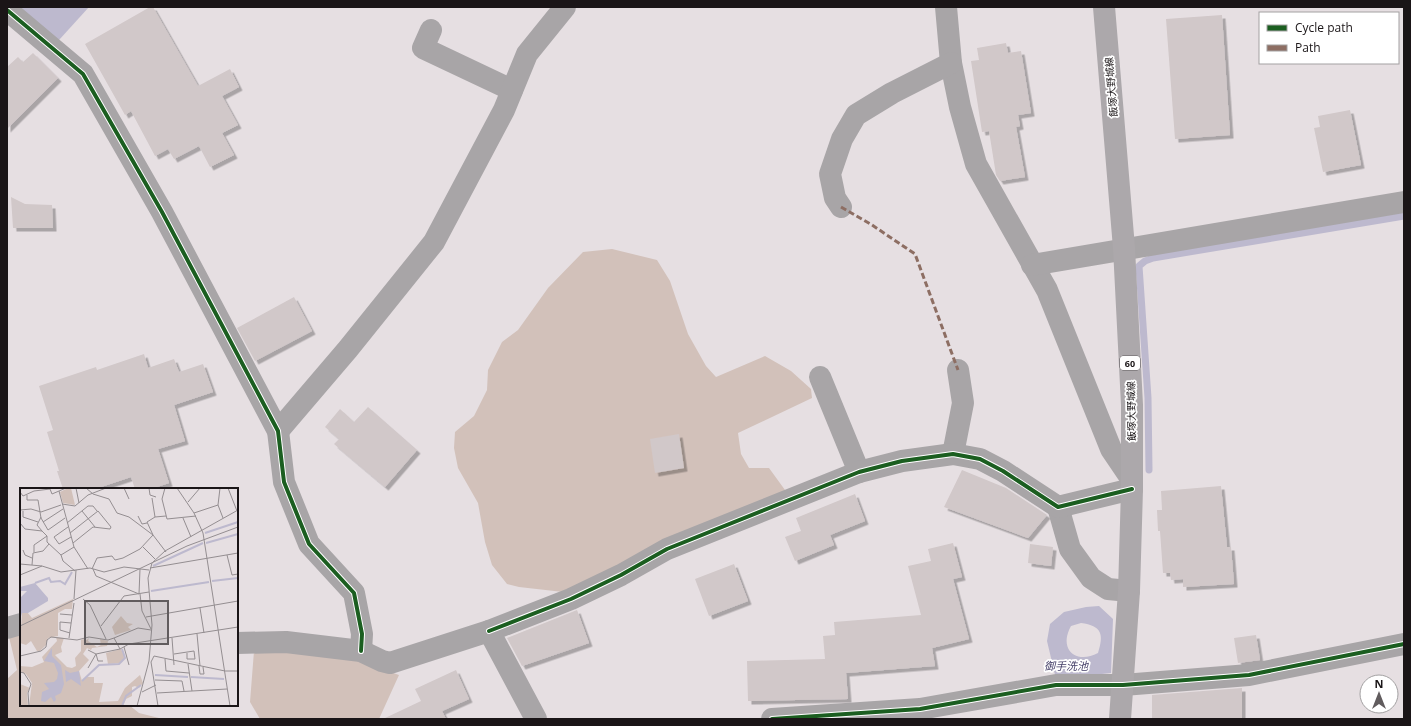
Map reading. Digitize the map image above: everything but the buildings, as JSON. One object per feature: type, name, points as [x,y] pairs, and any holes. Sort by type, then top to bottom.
[{"type":"main road","name":"飯塚大野城線","points":[[1104,7],[1124,248],[1132,405],[1132,485],[1129,591],[1120,719]]},
{"type":"street","points":[[278,431],[348,349],[434,242],[504,110],[527,54],[565,7]]},
{"type":"street","points":[[946,7],[951,63],[960,107],[976,164],[1047,290],[1110,449],[1132,485],[1058,507]]},
{"type":"street","points":[[7,10],[83,74],[162,212],[278,431],[284,482],[309,544],[354,593],[362,634],[361,651]]},
{"type":"street","points":[[431,30],[423,48],[512,90]]},
{"type":"street","points":[[842,207],[835,198],[830,174],[842,139],[856,115],[892,93],[951,63]]},
{"type":"street","points":[[1032,265],[1124,248],[1404,202]]},
{"type":"street","points":[[953,454],[963,403],[958,370]]},
{"type":"street","points":[[820,376],[859,472]]},
{"type":"street","points":[[238,642],[286,642],[361,651],[382,662],[390,663],[489,631],[571,599],[621,575],[666,549],[859,472],[902,461],[953,454],[980,459],[1003,471],[1058,507],[1070,550],[1091,578],[1108,589],[1129,591]]},
{"type":"street","points":[[7,628],[20,624]]},
{"type":"street","points":[[489,631],[536,719]]},
{"type":"street","points":[[772,719],[781,717],[920,709],[1056,685],[1123,685],[1249,675],[1404,644]]},
{"type":"shaded area","points":[[612,249],[657,260],[670,281],[688,334],[706,366],[716,377],[765,356],[791,371],[811,389],[812,398],[738,433],[741,454],[749,468],[769,468],[785,490],[777,502],[572,593],[519,587],[507,584],[492,565],[485,542],[478,503],[458,468],[454,448],[455,432],[474,416],[487,390],[488,370],[502,342],[518,330],[548,288],[583,252]]},
{"type":"shaded area","points":[[20,632],[20,706],[130,706],[139,713],[163,719],[7,719],[7,679],[17,670],[9,637]]},
{"type":"shaded area","points":[[254,651],[359,657],[379,668],[399,675],[379,719],[260,719],[250,702]]},
{"type":"water","points":[[15,7],[89,7],[59,40]]},
{"type":"water","name":"御手洗池","points":[[1099,606],[1113,619],[1111,673],[1056,679],[1047,641],[1050,624],[1064,612],[1086,607]],"holes":[[[1081,623],[1088,624],[1100,632],[1101,641],[1098,653],[1083,657],[1076,656],[1071,653],[1068,648],[1068,634],[1071,626]]]},
{"type":"waterway","points":[[1149,470],[1148,398],[1139,266],[1145,261],[1153,258],[1404,216]]},
{"type":"marked path","points":[[841,207],[872,225],[915,254],[958,370]]},
{"type":"cycle path","points":[[7,10],[83,74],[162,212],[278,431],[284,482],[309,544],[354,593],[362,634],[361,651]]},
{"type":"cycle path","points":[[489,631],[571,599],[621,575],[667,549],[859,472],[902,461],[953,454],[980,459],[1003,471],[1058,507],[1132,489]]},
{"type":"cycle path","points":[[772,719],[920,709],[1056,685],[1123,685],[1249,675],[1404,644]]}]
